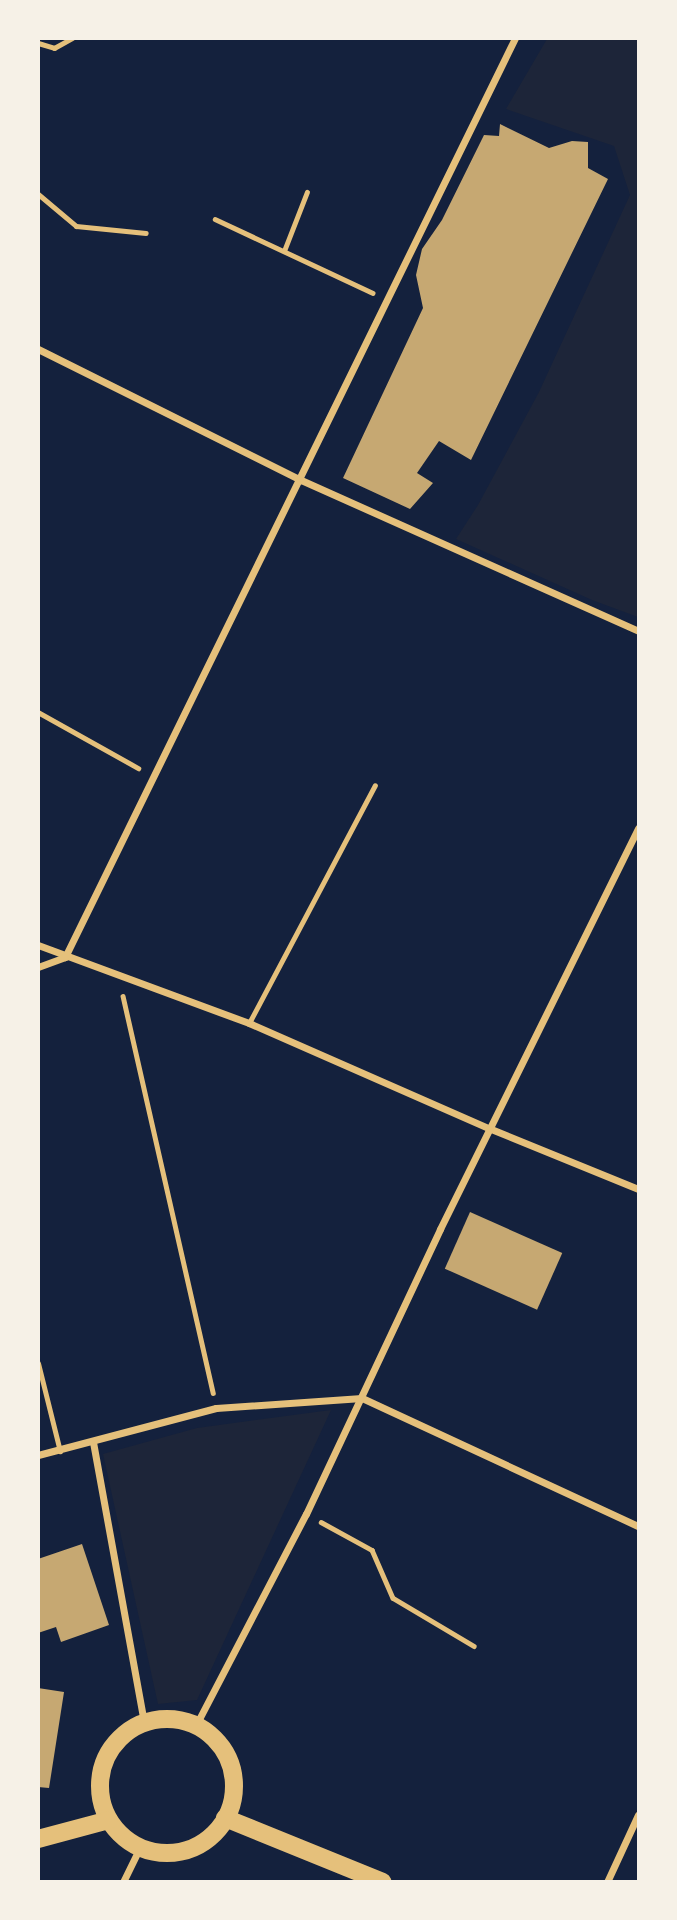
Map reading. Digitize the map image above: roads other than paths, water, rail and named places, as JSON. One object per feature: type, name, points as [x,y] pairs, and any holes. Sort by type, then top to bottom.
[{"type":"main road","points":[[161,1719],[196,1725],[212,1736],[225,1751],[232,1768],[234,1787],[225,1818],[213,1836],[182,1852],[164,1853],[139,1847],[125,1839],[109,1820],[101,1793],[109,1752],[124,1735],[144,1723],[161,1719]]},
{"type":"main road","points":[[225,1818],[383,1881]]},
{"type":"main road","points":[[38,1839],[109,1820]]},
{"type":"street","points":[[38,967],[65,957],[301,480],[386,299],[515,38]]},
{"type":"street","points":[[38,349],[301,480],[639,631]]},
{"type":"street","points":[[196,1725],[306,1514],[440,1229],[639,828]]},
{"type":"street","points":[[38,945],[249,1023],[491,1129],[639,1189]]},
{"type":"street","points":[[38,1455],[216,1408],[362,1398],[639,1526]]},
{"type":"street","points":[[93,1442],[144,1723]]},
{"type":"street","points":[[607,1881],[639,1815]]},
{"type":"street","points":[[122,1881],[139,1847]]},
{"type":"lane","points":[[38,43],[54,48],[72,38]]},
{"type":"lane","points":[[38,194],[76,226],[146,233]]},
{"type":"lane","points":[[249,1023],[375,785]]},
{"type":"lane","points":[[38,1363],[60,1451]]}]
